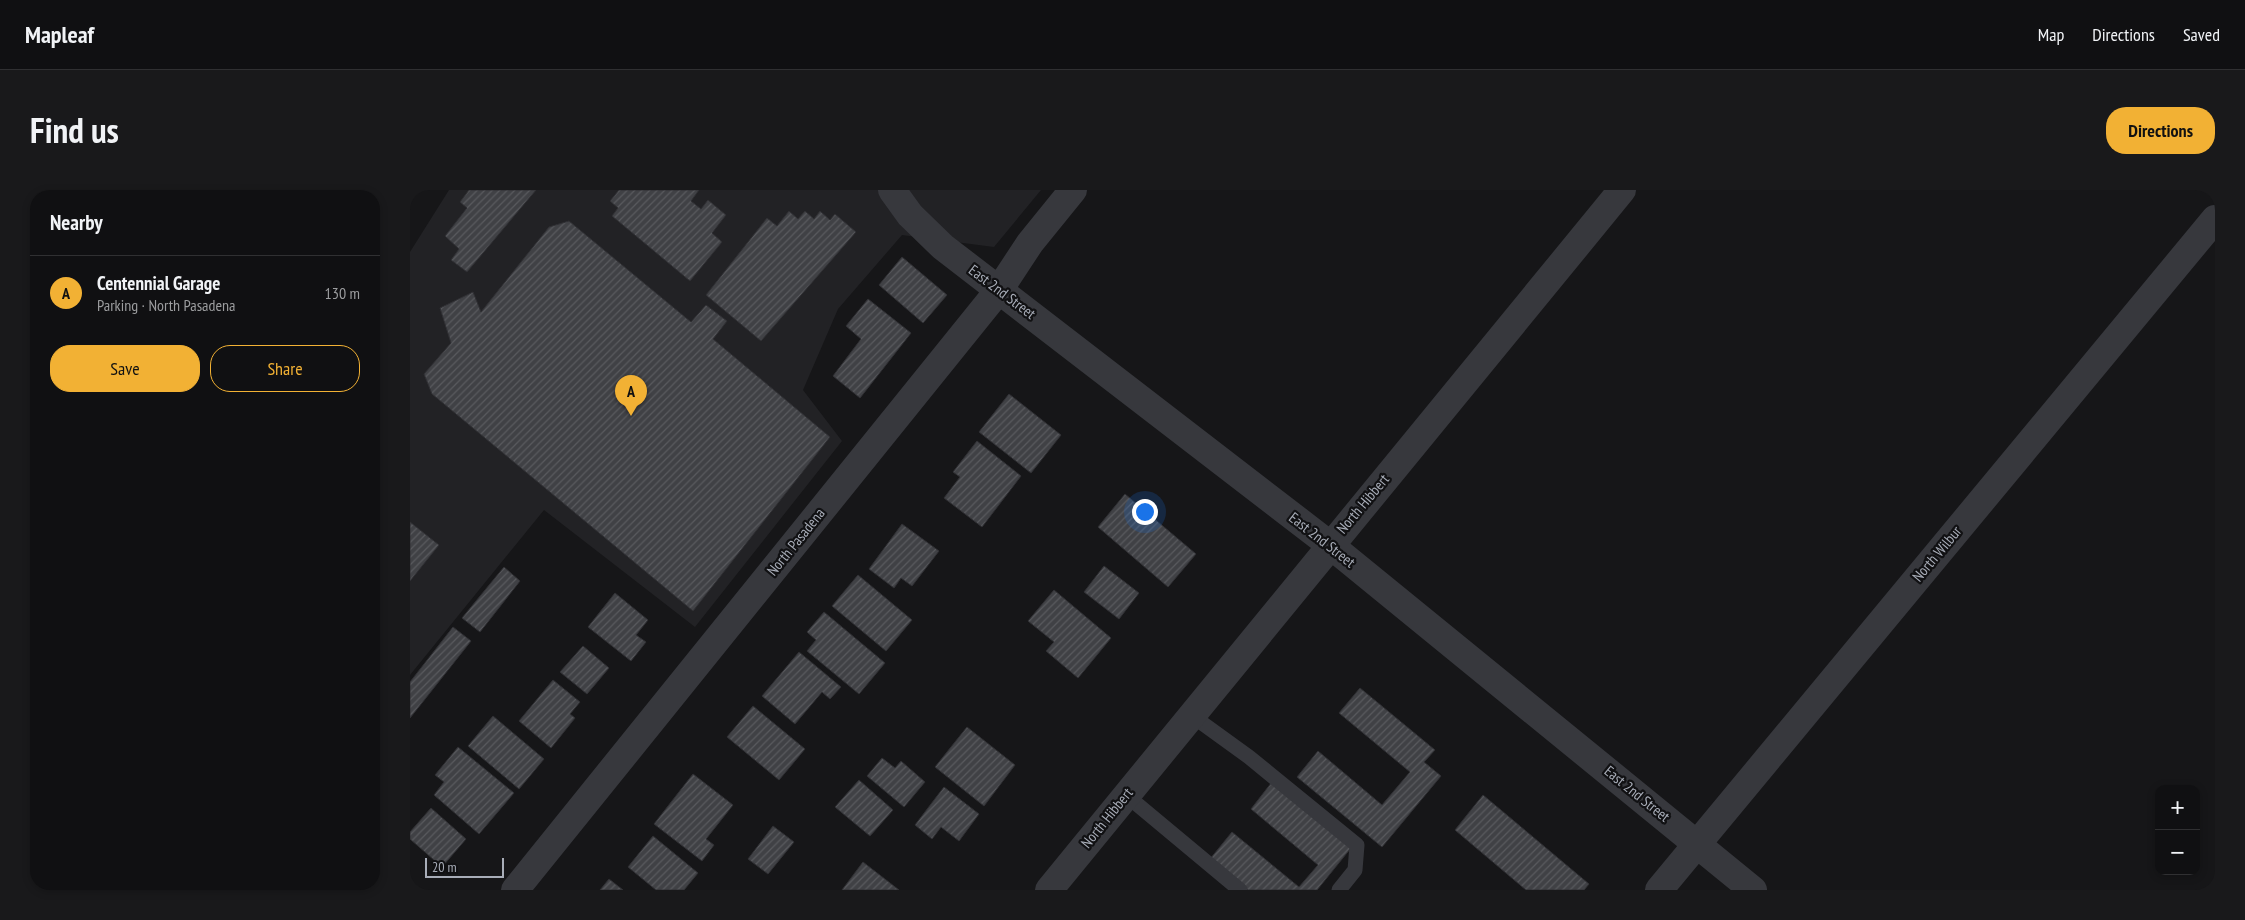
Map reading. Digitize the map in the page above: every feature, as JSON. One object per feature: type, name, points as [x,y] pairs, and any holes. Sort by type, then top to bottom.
[{"type":"street","name":"East 2nd Street","points":[[892,190],[910,215],[943,247],[1330,545],[1753,890]]},
{"type":"street","name":"North Pasadena","points":[[515,890],[1000,290],[1030,243],[1073,190]]},
{"type":"street","name":"North Hibbert","points":[[1049,890],[1622,190]]},
{"type":"street","name":"North Wilbur","points":[[1659,890],[2215,219]]},
{"type":"lane","points":[[1191,715],[1253,761],[1356,845],[1355,870],[1339,890]]},
{"type":"lane","points":[[1126,796],[1240,890]]},
{"type":"shaded area","points":[[449,190],[1041,190],[994,247],[902,235],[838,309],[803,390],[842,441],[695,627],[544,510],[410,675],[410,252]]},
{"type":"building","points":[[469,190],[536,190],[467,272],[451,260],[459,249],[445,236],[467,208],[460,202]]},
{"type":"building","points":[[619,190],[699,190],[691,201],[701,209],[708,200],[726,215],[712,233],[722,242],[690,281],[612,216],[618,208],[610,201]]},
{"type":"building","points":[[789,211],[798,219],[805,211],[814,219],[820,211],[830,220],[835,214],[856,232],[761,341],[706,295],[767,218],[777,226]]},
{"type":"building","points":[[569,221],[691,322],[706,305],[727,321],[713,339],[830,437],[693,611],[432,394],[424,374],[451,343],[440,308],[473,292],[481,312],[549,227]]},
{"type":"building","points":[[902,257],[947,295],[923,323],[879,285]]},
{"type":"building","points":[[868,299],[911,333],[860,398],[833,376],[861,339],[846,326]]},
{"type":"building","points":[[1009,394],[1061,435],[1031,473],[979,432]]},
{"type":"building","points":[[977,441],[1021,476],[982,527],[944,498],[960,477],[953,472]]},
{"type":"building","points":[[1125,494],[1196,554],[1168,587],[1098,527]]},
{"type":"building","points":[[410,522],[439,545],[410,581]]},
{"type":"building","points":[[902,524],[939,551],[912,586],[901,578],[894,588],[869,569]]},
{"type":"building","points":[[1104,566],[1139,593],[1119,619],[1084,592]]},
{"type":"building","points":[[504,567],[520,581],[480,632],[462,618]]},
{"type":"building","points":[[858,575],[912,620],[886,651],[832,606]]},
{"type":"building","points":[[1054,590],[1111,638],[1078,678],[1046,651],[1054,642],[1028,621]]},
{"type":"building","points":[[615,593],[648,620],[636,635],[646,642],[631,661],[588,627]]},
{"type":"building","points":[[824,612],[885,663],[859,694],[807,651],[816,640],[807,632]]},
{"type":"building","points":[[453,627],[471,641],[410,718],[410,682]]},
{"type":"building","points":[[583,646],[609,668],[587,694],[560,672]]},
{"type":"building","points":[[799,652],[841,687],[830,699],[822,692],[795,724],[762,696]]},
{"type":"building","points":[[553,680],[580,702],[570,714],[575,718],[551,748],[519,721]]},
{"type":"building","points":[[1360,688],[1435,750],[1424,762],[1441,776],[1382,847],[1297,777],[1318,751],[1382,805],[1410,772],[1339,713]]},
{"type":"building","points":[[753,706],[805,749],[779,780],[727,737]]},
{"type":"building","points":[[493,716],[544,759],[519,789],[468,746]]},
{"type":"building","points":[[967,727],[1015,765],[984,806],[935,767]]},
{"type":"building","points":[[458,747],[514,793],[479,834],[434,795],[444,782],[435,775]]},
{"type":"building","points":[[882,758],[895,768],[901,761],[925,782],[904,807],[867,776]]},
{"type":"building","points":[[693,774],[733,805],[706,839],[714,845],[702,861],[654,824]]},
{"type":"building","points":[[859,780],[893,810],[870,836],[835,807]]},
{"type":"building","points":[[1272,782],[1351,848],[1317,890],[1248,890],[1210,859],[1232,832],[1299,887],[1318,865],[1251,809]]},
{"type":"building","points":[[944,787],[979,814],[959,841],[941,827],[932,839],[915,825]]},
{"type":"building","points":[[1483,795],[1589,884],[1584,890],[1526,890],[1455,830]]},
{"type":"building","points":[[431,808],[466,839],[442,867],[410,839],[410,832]]},
{"type":"building","points":[[773,826],[794,842],[768,874],[748,859]]},
{"type":"building","points":[[653,836],[698,873],[684,890],[656,890],[628,867]]},
{"type":"building","points":[[863,862],[899,890],[842,890]]},
{"type":"building","points":[[609,879],[623,890],[600,890]]},
{"type":"place","name":"Centennial Garage","points":[[631,416]]}]
